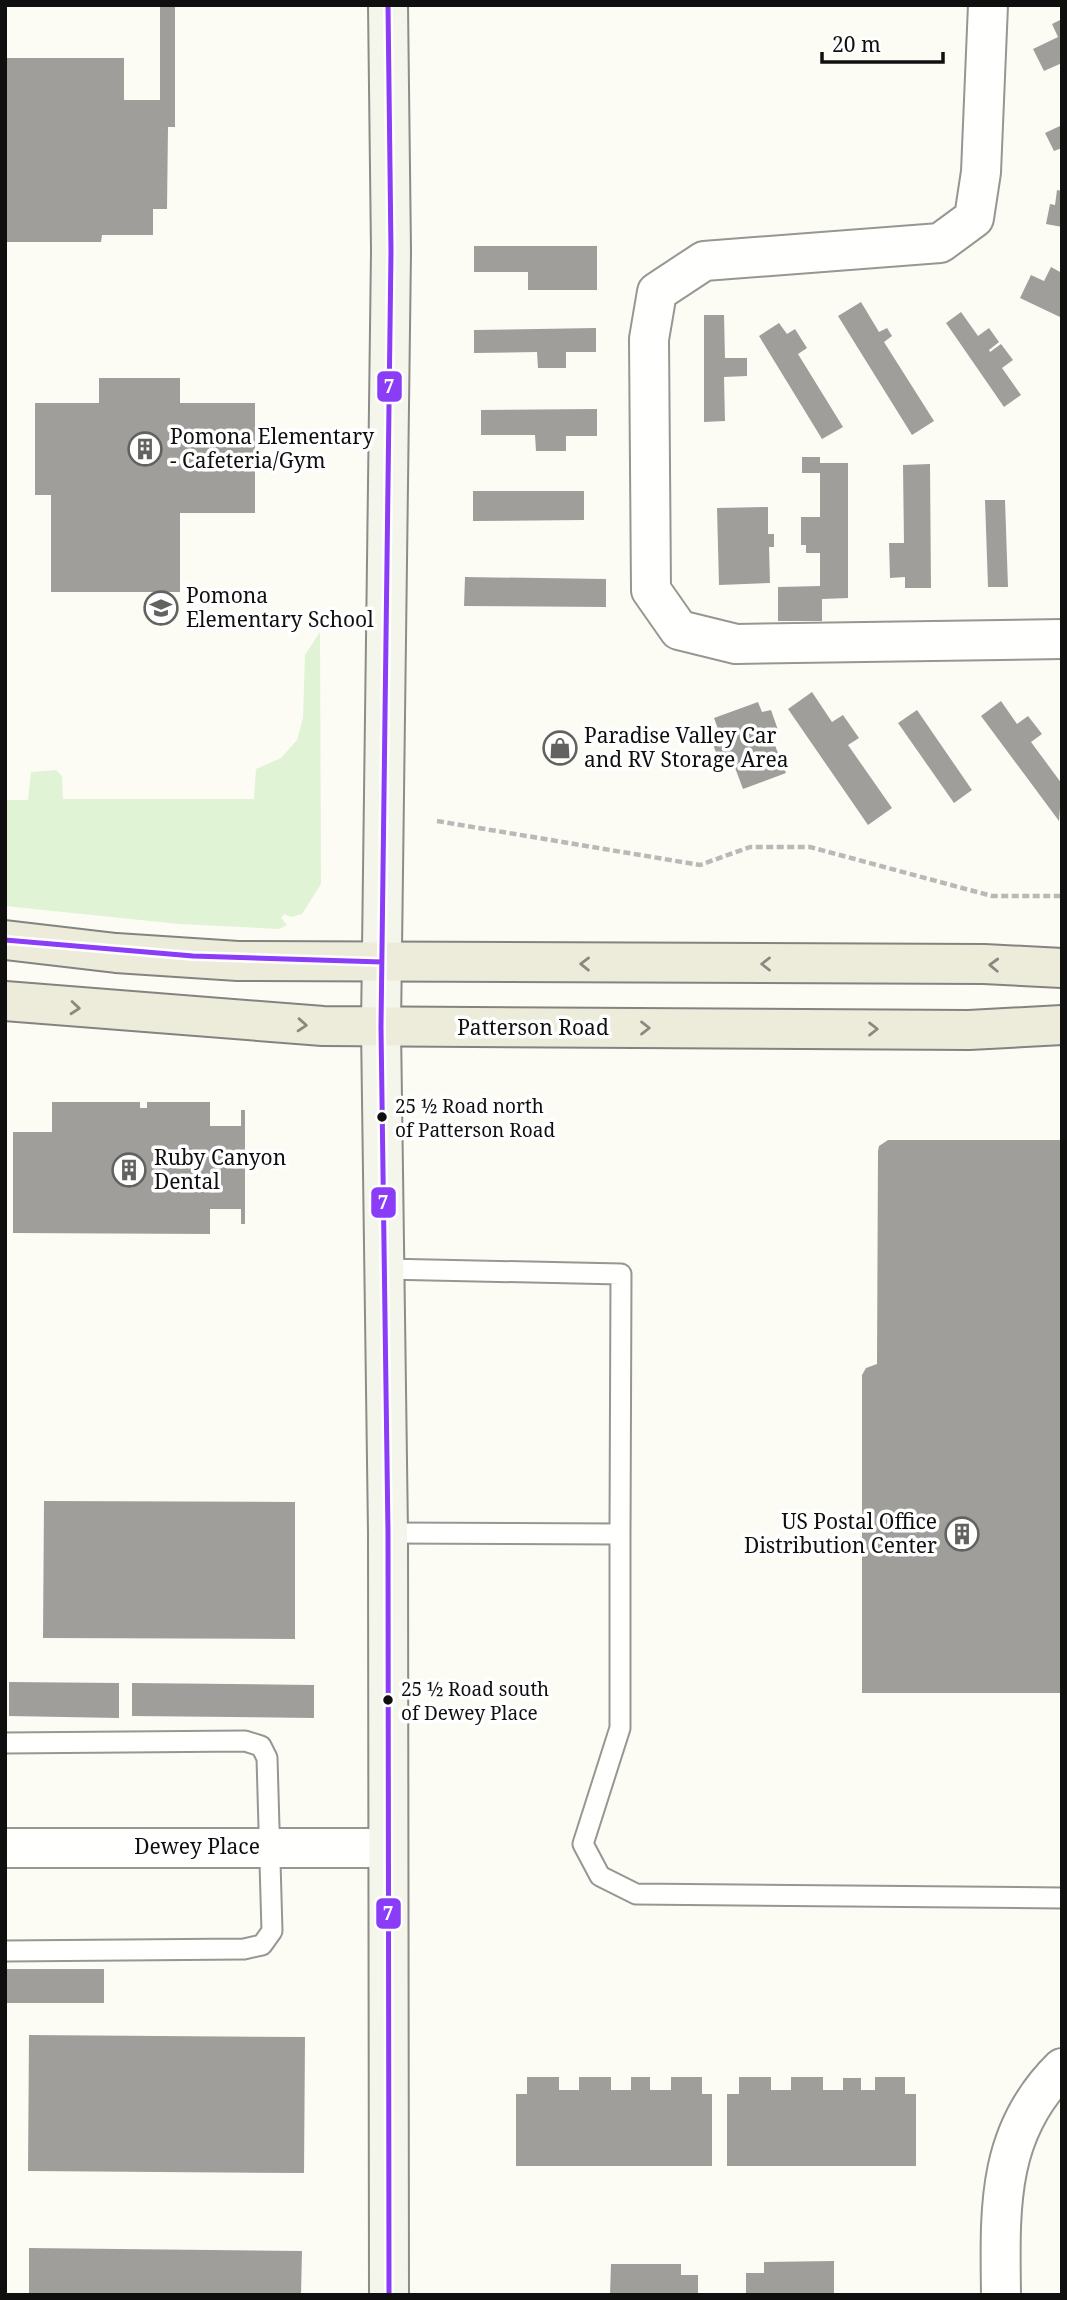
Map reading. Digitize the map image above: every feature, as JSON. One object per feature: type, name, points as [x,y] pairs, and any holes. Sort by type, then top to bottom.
[{"type":"main road","points":[[5,940],[116,953],[238,961],[984,964],[1062,968]]},
{"type":"main road","name":"Patterson Road","points":[[5,1002],[132,1014],[381,1027],[969,1030],[1062,1026]]},
{"type":"street","points":[[388,5],[391,251],[381,1027],[388,1533],[389,2295]]},
{"type":"street","points":[[988,5],[981,172],[974,218],[940,243],[704,261],[657,292],[649,339],[651,590],[679,630],[736,644],[1062,639]]},
{"type":"street","name":"Dewey Place","points":[[5,1848],[388,1848]]},
{"type":"street","points":[[1000,2295],[1000,2214],[1012,2144],[1046,2083],[1062,2068]]},
{"type":"lane","points":[[385,1269],[621,1274],[620,1728],[583,1844],[600,1875],[636,1894],[1062,1898]]},
{"type":"lane","points":[[388,1533],[620,1534]]},
{"type":"lane","points":[[5,1743],[245,1741],[261,1746],[267,1758],[272,1931],[262,1945],[244,1949],[5,1951]]},
{"type":"path","points":[[437,821],[700,865],[750,847],[810,847],[992,896],[1062,896]]},
{"type":"green space","points":[[320,632],[321,884],[302,914],[291,917],[284,914],[281,918],[287,925],[279,929],[179,924],[5,906],[5,800],[28,800],[31,772],[56,770],[62,776],[63,799],[254,799],[256,769],[281,758],[297,740],[303,718],[305,655]]},
{"type":"building","points":[[160,5],[175,5],[175,127],[168,127],[167,209],[153,209],[153,235],[102,235],[101,242],[5,242],[5,58],[124,58],[124,100],[160,100]]},
{"type":"building","points":[[1062,19],[1062,63],[1044,71],[1033,49],[1058,37],[1052,24]]},
{"type":"building","points":[[1062,125],[1062,148],[1054,151],[1045,133]]},
{"type":"building","points":[[1057,190],[1062,191],[1062,227],[1046,224],[1050,204],[1055,205]]},
{"type":"building","points":[[474,246],[597,246],[597,290],[528,290],[528,272],[474,272]]},
{"type":"building","points":[[1051,267],[1062,273],[1062,318],[1020,298],[1031,275],[1044,281]]},
{"type":"building","points":[[861,302],[879,332],[887,328],[892,336],[884,342],[934,421],[912,435],[838,316]]},
{"type":"building","points":[[961,312],[978,336],[989,328],[999,342],[990,352],[1001,344],[1013,360],[1002,368],[1021,395],[1004,407],[946,323]]},
{"type":"building","points":[[704,315],[724,315],[725,358],[747,358],[747,376],[724,377],[725,421],[704,422]]},
{"type":"building","points":[[779,323],[787,334],[795,329],[807,348],[798,354],[843,427],[822,439],[759,336]]},
{"type":"building","points":[[596,328],[596,352],[566,352],[566,368],[538,368],[537,352],[474,353],[474,330]]},
{"type":"building","name":"Pomona Elementary - Cafeteria/Gym","points":[[99,378],[180,378],[180,403],[255,403],[255,513],[180,513],[180,592],[51,592],[51,495],[35,495],[35,403],[99,403]]},
{"type":"building","points":[[597,409],[597,436],[566,436],[566,451],[536,451],[535,435],[481,435],[481,410]]},
{"type":"building","points":[[802,457],[820,457],[820,463],[848,463],[848,598],[822,599],[822,621],[778,621],[778,587],[820,586],[820,553],[806,553],[806,545],[801,545],[801,517],[820,517],[820,473],[802,473]]},
{"type":"building","points":[[930,464],[931,588],[905,588],[905,577],[890,578],[889,543],[904,543],[903,465]]},
{"type":"building","points":[[473,491],[584,491],[584,520],[473,521]]},
{"type":"building","points":[[985,500],[1005,500],[1008,587],[988,587]]},
{"type":"building","points":[[768,507],[768,534],[774,534],[774,547],[769,547],[770,583],[719,585],[717,508]]},
{"type":"building","points":[[465,577],[606,579],[606,607],[464,606]]},
{"type":"building","points":[[812,692],[832,722],[843,715],[859,738],[848,745],[892,808],[868,825],[788,709]]},
{"type":"building","points":[[1001,701],[1017,724],[1028,716],[1042,734],[1031,742],[1062,784],[1059,821],[981,716]]},
{"type":"building","points":[[758,702],[762,712],[771,710],[778,730],[770,733],[786,773],[743,789],[731,757],[720,762],[711,740],[721,737],[714,718]]},
{"type":"building","points":[[917,710],[972,790],[954,803],[898,723]]},
{"type":"building","name":"Ruby Canyon Dental","points":[[52,1102],[140,1102],[140,1108],[147,1108],[147,1102],[210,1102],[210,1126],[241,1126],[241,1110],[245,1110],[245,1224],[241,1224],[241,1209],[210,1209],[210,1234],[13,1233],[13,1132],[52,1132]]},
{"type":"building","name":"US Postal Office Distribution Center","points":[[888,1140],[1062,1140],[1062,1693],[862,1693],[862,1375],[866,1368],[877,1364],[878,1151],[879,1146]]},
{"type":"building","points":[[44,1501],[295,1502],[295,1639],[43,1638]]},
{"type":"building","points":[[9,1682],[119,1683],[119,1718],[9,1716]]},
{"type":"building","points":[[132,1683],[314,1685],[314,1718],[132,1716]]},
{"type":"building","points":[[5,1969],[104,1969],[104,2003],[5,2003]]},
{"type":"building","points":[[29,2035],[305,2037],[304,2173],[28,2171]]},
{"type":"building","points":[[527,2077],[559,2077],[559,2090],[579,2090],[579,2077],[611,2077],[611,2090],[631,2090],[631,2077],[650,2077],[650,2090],[671,2090],[671,2077],[702,2077],[702,2094],[712,2094],[712,2166],[516,2166],[516,2094],[527,2094]]},
{"type":"building","points":[[739,2077],[771,2077],[771,2090],[791,2090],[791,2077],[823,2077],[823,2090],[843,2090],[843,2078],[861,2078],[861,2090],[875,2090],[875,2077],[905,2077],[905,2094],[916,2094],[916,2166],[727,2166],[727,2094],[739,2094]]},
{"type":"building","points":[[29,2248],[302,2251],[301,2295],[29,2295]]},
{"type":"building","points":[[834,2261],[834,2295],[746,2295],[746,2273],[764,2273],[764,2262]]},
{"type":"building","points":[[611,2264],[681,2264],[681,2275],[698,2275],[698,2295],[610,2295]]},
{"type":"transit line","name":"7","points":[[388,5],[391,251],[381,1027],[388,1533],[389,2295]]},
{"type":"transit line","name":"7","points":[[5,940],[193,956],[382,962]]},
{"type":"place","name":"Pomona Elementary - Cafeteria/Gym","points":[[145,449]]},
{"type":"place","name":"Pomona Elementary School","points":[[161,608]]},
{"type":"place","name":"Paradise Valley Car and RV Storage Area","points":[[560,748]]},
{"type":"place","name":"25 ½ Road north of Patterson Road","points":[[382,1117]]},
{"type":"place","name":"Ruby Canyon Dental","points":[[129,1170]]},
{"type":"place","name":"US Postal Office Distribution Center","points":[[962,1534]]},
{"type":"place","name":"25 ½ Road south of Dewey Place","points":[[388,1700]]}]
